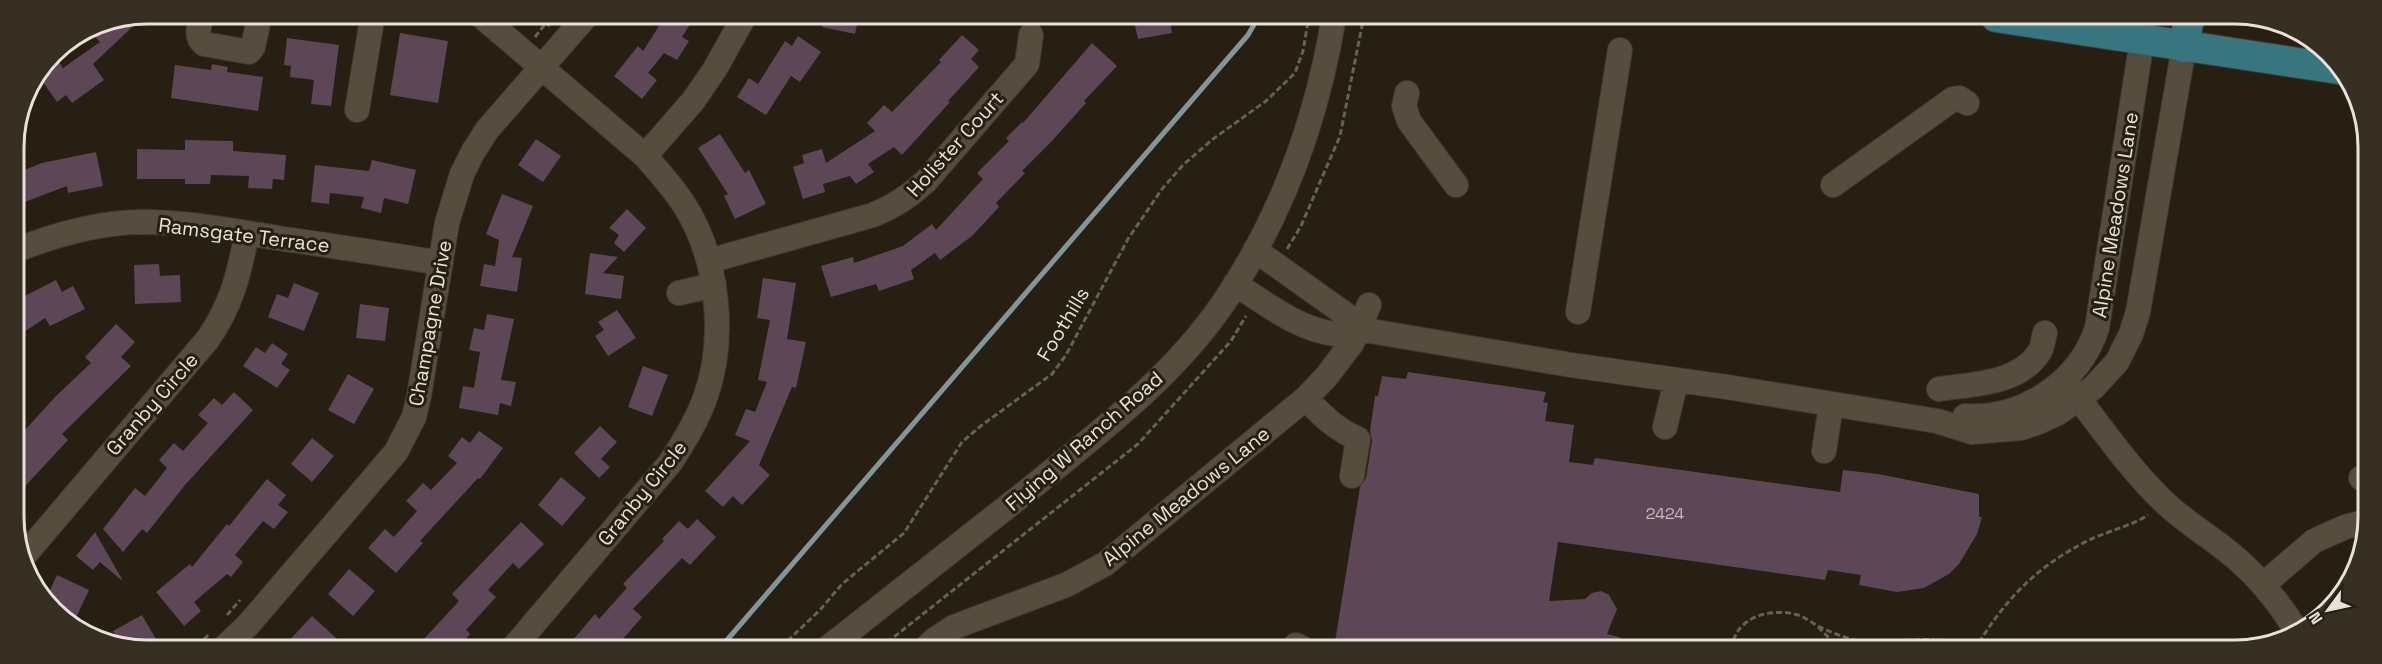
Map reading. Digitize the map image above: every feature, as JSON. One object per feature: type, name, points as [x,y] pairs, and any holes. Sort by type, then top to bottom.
[{"type":"main road","points":[[2082,24],[2144,29],[2184,47],[2329,68]]},
{"type":"main road","points":[[2184,47],[2188,24]]},
{"type":"street","points":[[200,24],[198,35],[200,42],[249,52],[253,47],[258,24]]},
{"type":"street","points":[[357,110],[370,24]]},
{"type":"street","name":"Granby Circle","points":[[490,24],[645,156],[684,204],[696,226],[709,261],[717,311],[712,367],[706,397],[689,435],[670,463],[520,640]]},
{"type":"street","name":"Champagne Drive","points":[[220,638],[248,625],[383,469],[406,435],[414,417],[419,396],[454,195],[473,152],[487,130],[579,24]]},
{"type":"street","points":[[645,156],[693,101],[715,69],[740,24]]},
{"type":"street","name":"Flying W Ranch Road","points":[[838,640],[1114,421],[1149,389],[1189,346],[1221,306],[1235,284],[1255,250],[1292,175],[1313,116],[1327,63],[1333,24]]},
{"type":"street","name":"Alpine Meadows Lane","points":[[1937,421],[1958,415],[1980,417],[2006,413],[2038,399],[2079,365],[2085,356],[2097,328],[2144,29]]},
{"type":"street","name":"Holister Court","points":[[709,261],[873,215],[911,195],[926,181],[1027,64],[1031,35]]},
{"type":"street","points":[[1235,284],[1292,321],[1338,335],[1359,328],[1571,365],[1937,421],[1972,432],[2021,428],[2058,413],[2102,380],[2117,362],[2138,312],[2184,47]]},
{"type":"street","points":[[1578,312],[1620,50]]},
{"type":"street","points":[[1407,93],[1404,106],[1409,121],[1456,185]]},
{"type":"street","points":[[1833,185],[1953,99],[1959,98],[1967,103]]},
{"type":"street","name":"Ramsgate Terrace","points":[[24,247],[72,233],[141,222],[247,233],[441,263]]},
{"type":"street","name":"Granby Circle","points":[[29,551],[208,339],[223,318],[232,298],[247,233]]},
{"type":"street","points":[[1255,250],[1345,314],[1359,328]]},
{"type":"street","points":[[679,293],[714,285]]},
{"type":"street","name":"Alpine Meadows Lane","points":[[934,640],[954,627],[1066,585],[1105,564],[1306,398],[1333,369],[1352,343],[1369,305]]},
{"type":"street","points":[[1939,389],[1993,381],[2015,373],[2041,350],[2045,333]]},
{"type":"street","points":[[2063,379],[2140,476],[2162,500],[2179,516],[2229,552],[2264,584],[2293,625]]},
{"type":"street","points":[[1665,427],[1676,381]]},
{"type":"street","points":[[1306,398],[1326,421],[1358,440],[1352,476]]},
{"type":"street","points":[[1824,451],[1831,405]]},
{"type":"street","points":[[2264,584],[2314,541],[2358,524]]},
{"type":"path","name":"Foothills","points":[[788,640],[820,610],[842,584],[904,533],[962,442],[982,424],[1052,374],[1066,355],[1128,239],[1162,189],[1205,145],[1241,116],[1266,100],[1295,73],[1304,51],[1308,24]]},
{"type":"path","points":[[1981,640],[2009,598],[2042,568],[2090,540],[2146,516],[2162,500]]},
{"type":"path","points":[[221,621],[244,596]]},
{"type":"path","points":[[1734,640],[1735,632],[1749,618],[1774,613],[1799,615],[1816,625],[1855,640]]},
{"type":"path","points":[[1816,625],[1830,640]]},
{"type":"path","points":[[1924,640],[1952,640]]},
{"type":"building","points":[[660,24],[690,24],[682,37],[689,41],[677,60],[664,53],[648,73],[657,80],[642,99],[614,76],[638,46],[643,51]]},
{"type":"building","points":[[823,24],[857,24],[855,34],[822,27]]},
{"type":"building","points":[[1135,24],[1170,24],[1172,33],[1138,39]]},
{"type":"building","points":[[135,25],[93,64],[104,80],[72,103],[66,95],[57,102],[43,82],[45,79],[59,62],[63,68],[100,42],[95,36],[100,33]]},
{"type":"building","points":[[400,33],[448,41],[438,103],[390,95]]},
{"type":"building","points":[[962,35],[979,50],[971,59],[979,67],[902,155],[894,147],[868,164],[874,172],[856,184],[850,176],[823,184],[825,192],[803,199],[793,167],[804,163],[802,155],[822,149],[826,163],[875,131],[867,123],[884,105],[892,112],[941,62],[939,60]]},
{"type":"building","points":[[798,36],[821,52],[800,82],[791,76],[766,115],[737,97],[749,78],[758,84],[785,41],[792,46]]},
{"type":"building","points":[[287,38],[339,45],[331,106],[311,104],[314,80],[290,77],[291,66],[284,65]]},
{"type":"building","points":[[1092,43],[1117,66],[1084,101],[1086,103],[1050,143],[1022,171],[1025,173],[996,203],[999,207],[972,236],[940,260],[935,253],[911,270],[914,279],[879,291],[876,284],[831,297],[821,266],[853,257],[854,263],[903,246],[932,224],[936,230],[983,179],[977,173],[1009,141],[1006,138],[1023,123]]},
{"type":"building","points":[[212,64],[228,67],[227,72],[263,77],[258,111],[171,98],[175,65],[211,70]]},
{"type":"building","points":[[720,134],[745,173],[749,170],[766,204],[735,219],[724,196],[728,194],[698,148]]},
{"type":"building","points":[[536,139],[561,156],[543,182],[518,165]]},
{"type":"building","points":[[185,140],[233,141],[233,151],[286,155],[284,180],[273,179],[272,189],[248,188],[249,176],[211,175],[210,184],[185,184],[185,179],[137,179],[137,149],[185,150]]},
{"type":"building","points":[[96,152],[103,186],[68,193],[67,186],[24,202],[24,170],[42,163]]},
{"type":"building","points":[[372,160],[416,170],[408,204],[384,198],[381,213],[361,208],[364,197],[330,193],[329,204],[311,202],[315,165],[369,171]]},
{"type":"building","points":[[502,194],[533,206],[512,257],[522,258],[517,292],[480,286],[484,264],[495,266],[499,240],[486,234]]},
{"type":"building","points":[[627,209],[646,228],[624,252],[614,243],[619,235],[609,228]]},
{"type":"building","points":[[590,253],[618,257],[603,273],[624,276],[621,299],[585,294]]},
{"type":"building","points":[[159,264],[160,276],[180,275],[181,302],[135,304],[134,265]]},
{"type":"building","points":[[763,278],[796,283],[787,339],[806,342],[796,388],[792,387],[759,465],[770,475],[742,505],[733,496],[723,507],[705,491],[750,441],[735,435],[746,409],[755,412],[767,382],[758,380],[770,320],[757,318]]},
{"type":"building","points":[[56,280],[62,292],[73,286],[85,309],[50,326],[45,318],[24,332],[24,296]]},
{"type":"building","points":[[294,283],[319,293],[304,331],[268,317],[277,294],[288,298]]},
{"type":"building","points":[[360,304],[389,308],[385,341],[356,338]]},
{"type":"building","points":[[617,310],[636,338],[608,356],[595,336],[604,330],[598,322]]},
{"type":"building","points":[[487,314],[514,319],[501,380],[516,382],[511,406],[500,403],[498,415],[459,408],[463,386],[474,388],[480,352],[469,350],[474,328],[484,330]]},
{"type":"building","points":[[116,324],[135,342],[121,357],[131,366],[62,434],[68,440],[24,487],[24,431],[56,396],[91,363],[85,357]]},
{"type":"building","points":[[272,343],[288,354],[281,364],[290,370],[277,388],[243,366],[256,347],[265,353]]},
{"type":"building","points":[[643,366],[668,375],[652,416],[628,407]]},
{"type":"building","points":[[1408,372],[1546,392],[1543,402],[1548,403],[1545,421],[1574,425],[1569,462],[1593,465],[1595,458],[1840,492],[1843,470],[1878,474],[1979,494],[1979,517],[1982,517],[1977,534],[1959,564],[1949,574],[1924,588],[1897,592],[1859,585],[1861,575],[1828,570],[1825,580],[1558,542],[1549,601],[1585,599],[1592,593],[1601,591],[1609,595],[1617,609],[1607,634],[1622,640],[1335,640],[1360,487],[1366,478],[1372,441],[1370,431],[1375,396],[1378,396],[1382,376],[1406,379]]},
{"type":"building","points":[[348,374],[374,389],[354,424],[328,410]]},
{"type":"building","points":[[234,392],[253,410],[185,485],[147,533],[142,529],[123,552],[103,529],[135,488],[145,496],[167,468],[159,460],[174,443],[183,451],[208,423],[198,415],[214,398],[222,405]]},
{"type":"building","points":[[600,426],[617,442],[601,459],[610,467],[599,478],[574,453]]},
{"type":"building","points":[[479,431],[503,448],[480,479],[478,478],[420,541],[423,543],[396,573],[368,548],[385,529],[394,537],[417,511],[406,501],[423,483],[431,490],[457,463],[448,456],[462,437],[470,443]]},
{"type":"building","points":[[312,438],[334,456],[312,482],[291,464]]},
{"type":"building","points":[[561,477],[586,498],[562,526],[538,505]]},
{"type":"building","points":[[267,479],[286,495],[278,505],[288,512],[274,529],[263,521],[235,555],[243,562],[231,577],[227,574],[194,602],[201,611],[184,626],[156,592],[190,564],[192,567]]},
{"type":"building","points":[[697,519],[716,537],[690,565],[682,558],[633,609],[642,617],[622,640],[573,640],[595,614],[599,619],[627,588],[623,584],[664,541],[662,539],[679,521],[688,529]]},
{"type":"building","points":[[521,522],[544,544],[519,569],[513,563],[488,590],[496,597],[466,630],[470,634],[465,640],[425,640],[459,601],[452,594]]},
{"type":"building","points":[[95,532],[121,580],[100,562],[93,570],[76,556]]},
{"type":"building","points":[[349,569],[375,591],[353,616],[328,594]]},
{"type":"building","points":[[57,575],[89,590],[76,617],[60,604],[50,591]]},
{"type":"building","points":[[142,615],[157,640],[116,636],[113,631]]},
{"type":"building","points":[[312,616],[338,640],[290,640]]},
{"type":"waterway","points":[[727,640],[1248,35],[1254,24]]}]
